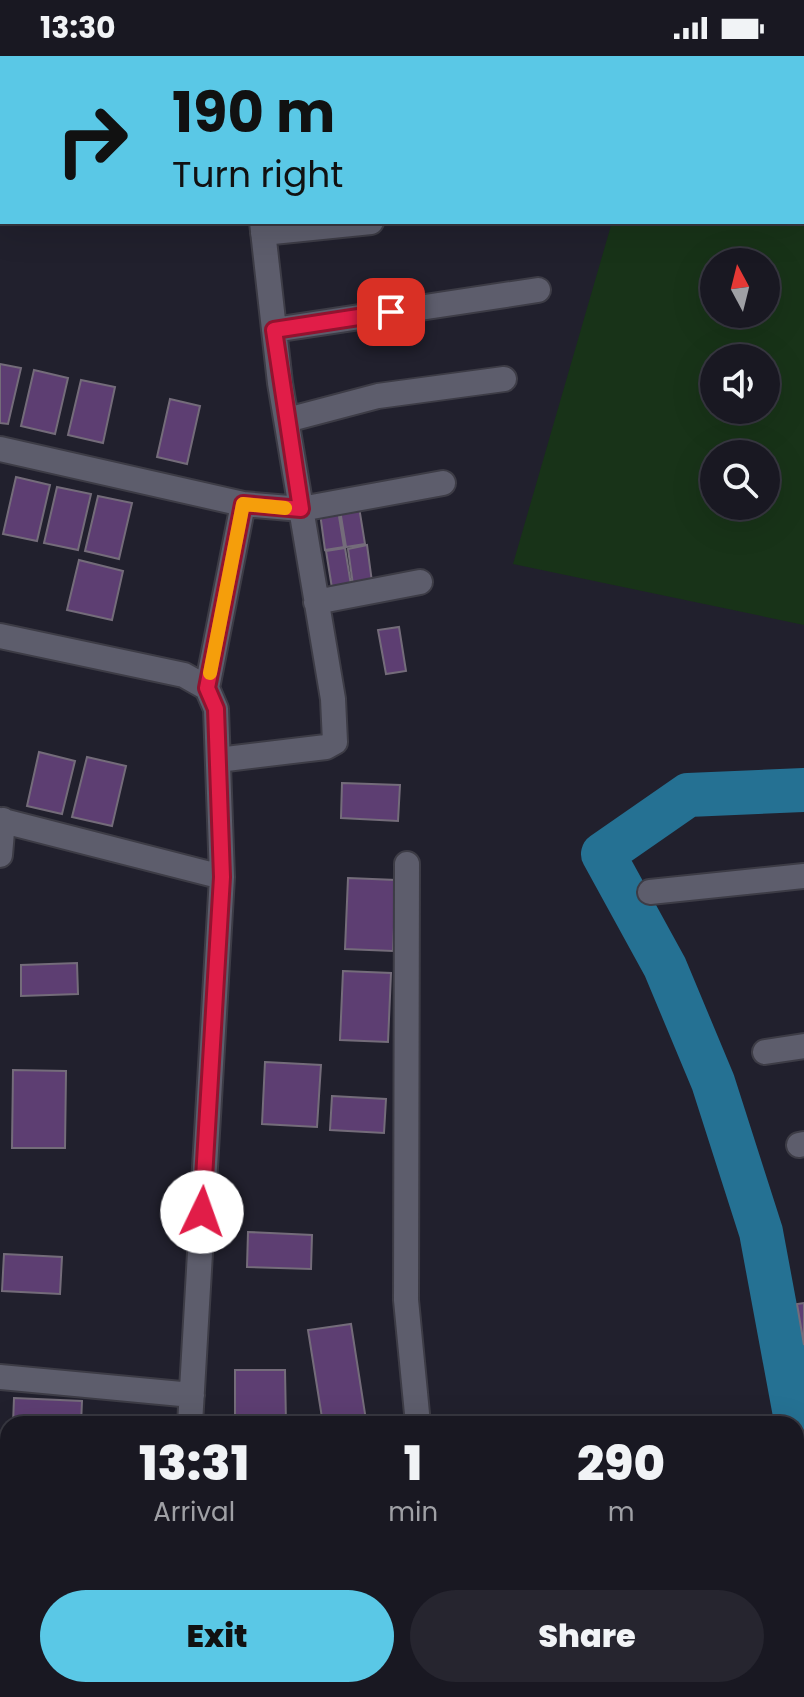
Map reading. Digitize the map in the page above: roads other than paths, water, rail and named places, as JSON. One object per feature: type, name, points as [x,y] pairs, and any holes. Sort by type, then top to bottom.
[{"type":"street","points":[[218,760],[326,747],[335,742],[333,699],[287,420],[262,228],[335,224]]},
{"type":"street","points":[[274,330],[538,290]]},
{"type":"street","points":[[287,420],[378,396],[504,379]]},
{"type":"street","points":[[0,449],[243,504],[301,509],[443,483]]},
{"type":"street","points":[[191,1416],[222,877],[216,709],[207,688],[243,504]]},
{"type":"street","points":[[316,602],[420,582]]},
{"type":"street","points":[[0,636],[184,675],[207,688]]},
{"type":"street","points":[[0,855],[2,820],[222,877]]},
{"type":"street","points":[[407,864],[406,1300],[417,1416]]},
{"type":"street","points":[[650,892],[804,876]]},
{"type":"street","points":[[765,1052],[804,1046]]},
{"type":"street","points":[[0,1377],[192,1395]]},
{"type":"waterway","points":[[795,1416],[761,1232],[713,1082],[665,967],[603,854],[688,795],[804,790]]}]
